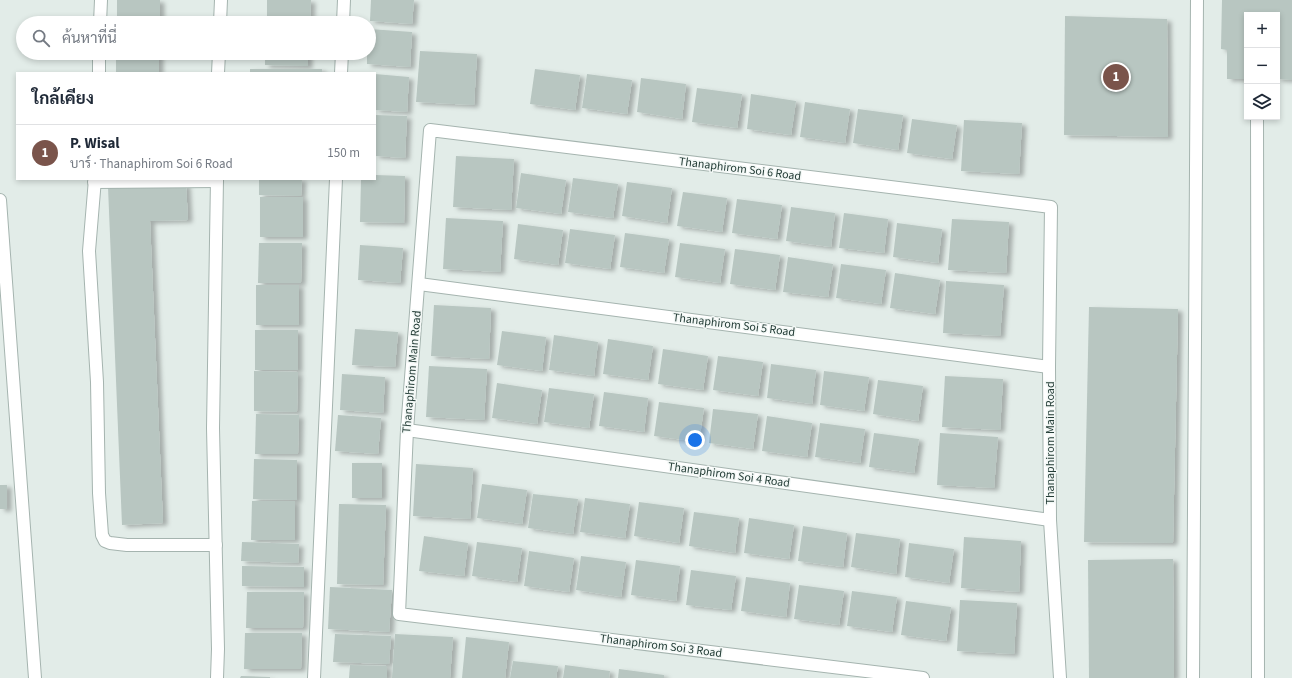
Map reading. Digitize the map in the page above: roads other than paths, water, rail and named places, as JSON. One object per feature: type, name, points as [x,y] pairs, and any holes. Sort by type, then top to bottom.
[{"type":"street","points":[[100,16],[101,0]]},
{"type":"street","points":[[220,16],[221,0]]},
{"type":"street","points":[[343,16],[344,0]]},
{"type":"street","points":[[1193,678],[1197,0]]},
{"type":"street","points":[[99,60],[99,72]]},
{"type":"street","points":[[218,72],[219,60]]},
{"type":"street","points":[[341,72],[342,60]]},
{"type":"street","points":[[1257,120],[1258,678]]},
{"type":"street","name":"Thanaphirom Soi 6 Road","points":[[430,130],[1051,207]]},
{"type":"street","name":"Thanaphirom Main Road","points":[[399,614],[407,430],[430,130]]},
{"type":"street","points":[[216,545],[127,545],[110,543],[106,541],[102,535],[99,493],[97,382],[89,251],[94,181],[217,180],[213,428],[216,545],[217,678]]},
{"type":"street","points":[[314,678],[336,180]]},
{"type":"street","points":[[0,200],[35,678]]},
{"type":"street","name":"Thanaphirom Main Road","points":[[1051,207],[1049,367],[1050,520],[1060,678]]},
{"type":"street","name":"Thanaphirom Soi 5 Road","points":[[419,284],[1049,367]]},
{"type":"street","name":"Thanaphirom Soi 4 Road","points":[[407,430],[1050,520]]},
{"type":"street","name":"Thanaphirom Soi 3 Road","points":[[399,614],[923,678]]},
{"type":"place","name":"P. Wisal","points":[[1116,77]]}]
